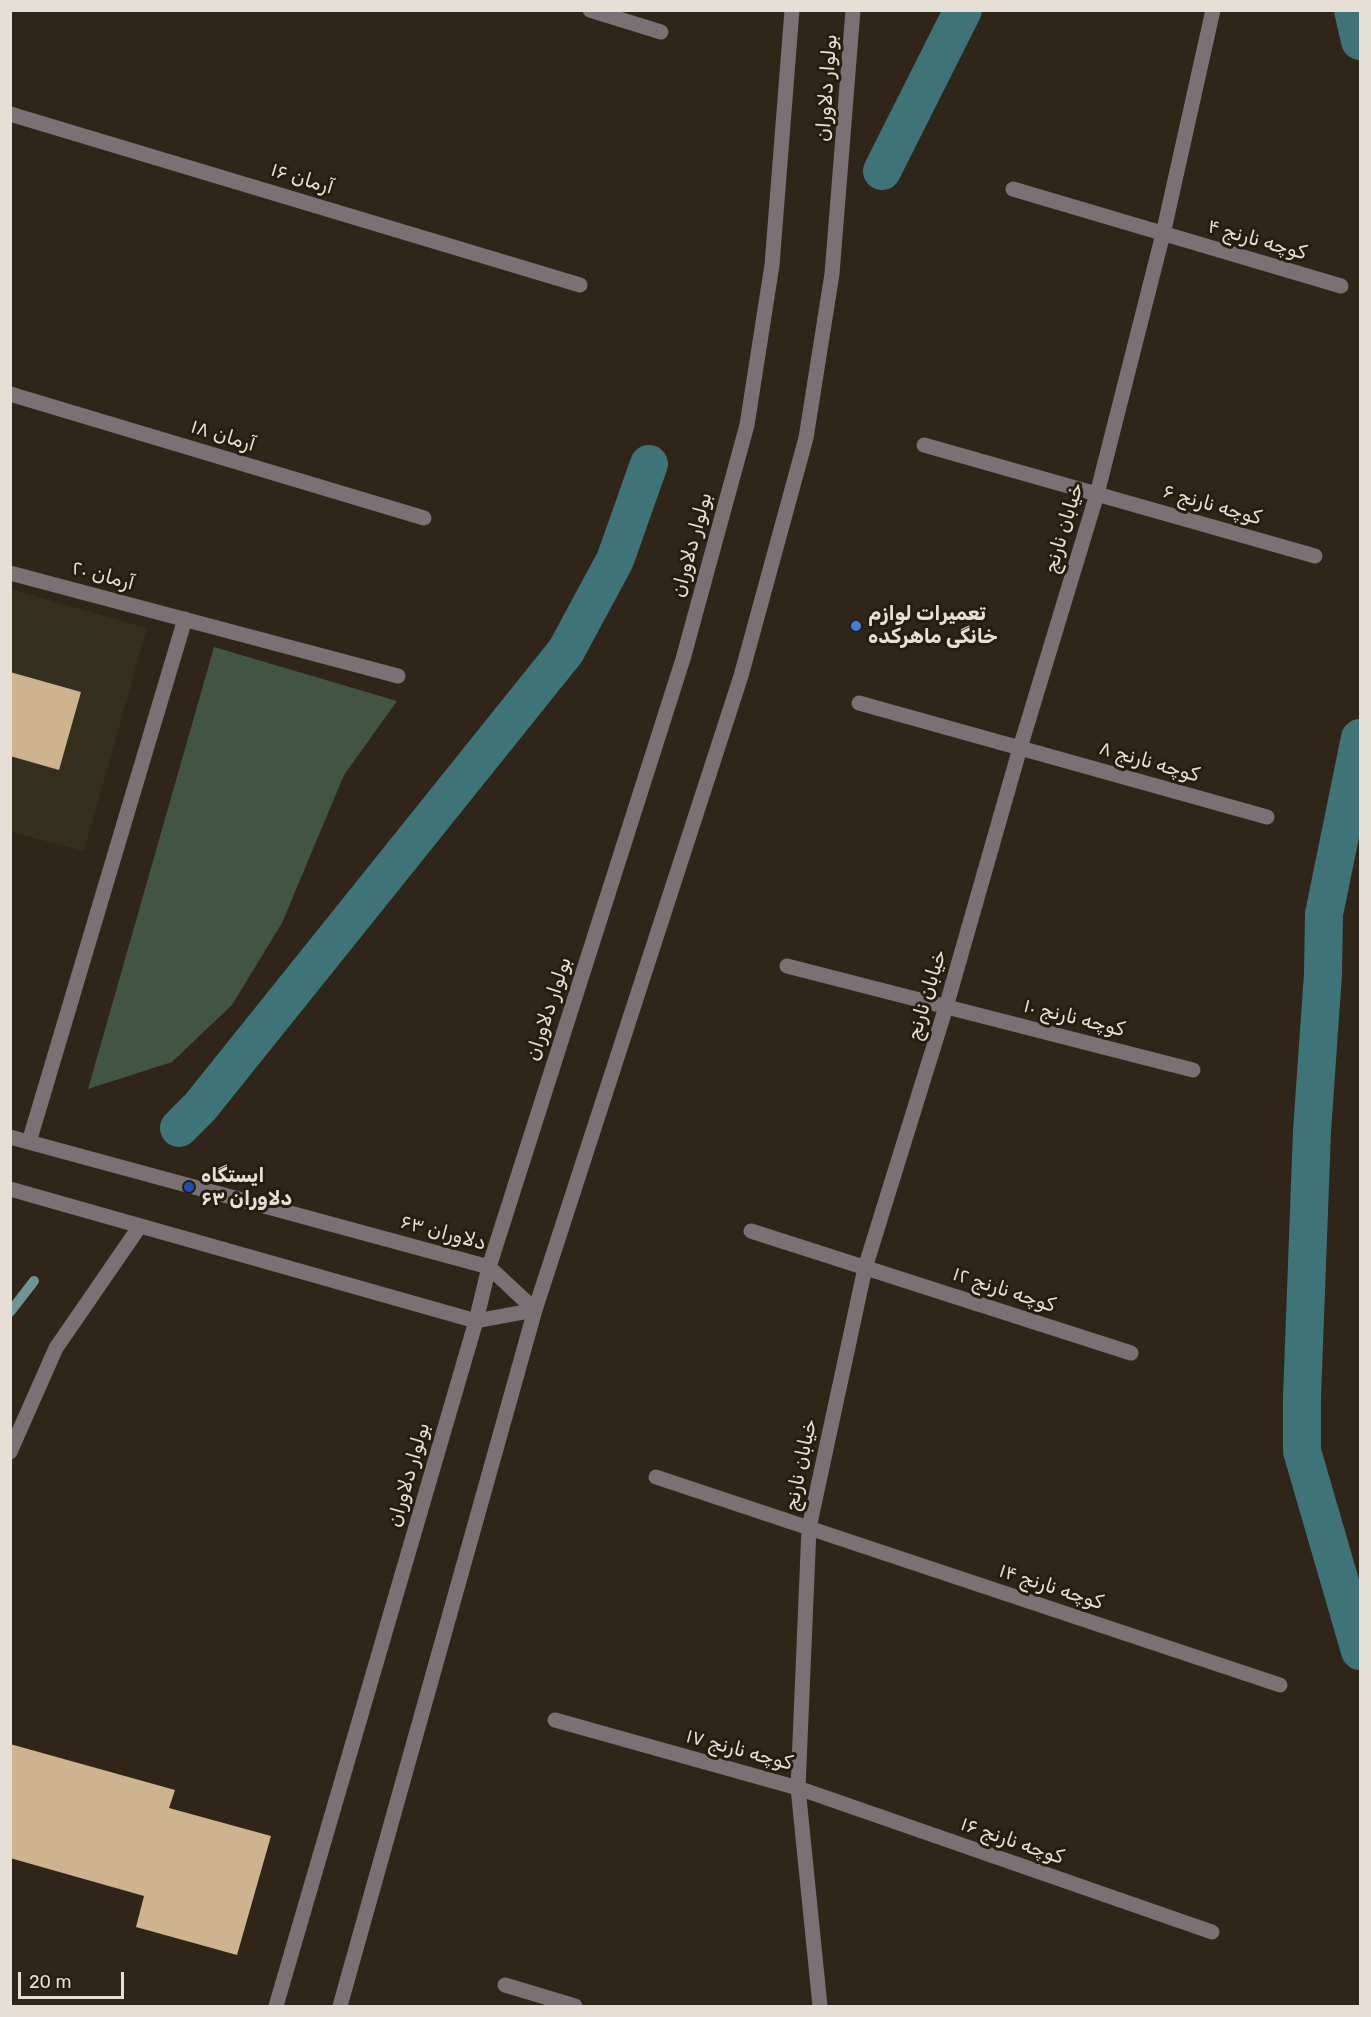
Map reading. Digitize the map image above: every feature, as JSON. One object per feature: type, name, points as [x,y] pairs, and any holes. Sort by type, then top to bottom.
[{"type":"street","points":[[590,10],[661,32]]},
{"type":"street","name":"بولوار دلاوران","points":[[276,2007],[476,1321],[489,1267],[683,659],[747,425],[772,265],[792,10]]},
{"type":"street","name":"بولوار دلاوران","points":[[340,2007],[535,1310],[741,676],[806,438],[832,273],[853,10]]},
{"type":"street","name":"خیابان نارنج","points":[[820,2007],[798,1788],[809,1528],[865,1268],[946,1007],[1020,748],[1097,494],[1163,234],[1213,10]]},
{"type":"street","name":"آرمان ۱۶","points":[[10,114],[580,285]]},
{"type":"street","name":"کوچه نارنج ۴","points":[[1013,189],[1341,286]]},
{"type":"street","name":"آرمان ۱۸","points":[[10,394],[424,518]]},
{"type":"street","name":"کوچه نارنج ۶","points":[[924,445],[1316,556]]},
{"type":"street","name":"آرمان ۲۰","points":[[10,573],[398,676]]},
{"type":"street","points":[[28,1142],[185,619]]},
{"type":"street","name":"کوچه نارنج ۸","points":[[859,703],[1267,817]]},
{"type":"street","name":"کوچه نارنج ۱۰","points":[[787,966],[1193,1070]]},
{"type":"street","name":"دلاوران ۶۳","points":[[10,1137],[489,1267],[535,1310]]},
{"type":"street","points":[[10,1189],[476,1321],[535,1310]]},
{"type":"street","points":[[10,1452],[56,1348],[140,1226]]},
{"type":"street","name":"کوچه نارنج ۱۲","points":[[751,1231],[1131,1353]]},
{"type":"street","name":"کوچه نارنج ۱۴","points":[[656,1478],[1280,1685]]},
{"type":"street","name":"کوچه نارنج ۱۷","points":[[555,1720],[798,1788]]},
{"type":"street","name":"کوچه نارنج ۱۶","points":[[798,1788],[1212,1932]]},
{"type":"street","points":[[506,1985],[575,2007]]},
{"type":"shaded area","points":[[10,589],[147,628],[84,851],[11,832]]},
{"type":"green space","points":[[214,647],[397,701],[344,775],[282,923],[232,1005],[172,1062],[88,1089]]},
{"type":"building","points":[[10,672],[81,692],[59,770],[10,756]]},
{"type":"building","points":[[10,1744],[175,1790],[169,1808],[271,1836],[237,1955],[136,1927],[144,1896],[10,1858]]},
{"type":"waterway","points":[[882,171],[963,10]]},
{"type":"waterway","points":[[1353,10],[1360,41]]},
{"type":"waterway","points":[[179,1128],[200,1107],[566,651],[615,560],[649,464]]},
{"type":"waterway","points":[[1360,738],[1324,914],[1323,974],[1312,1131],[1302,1397],[1302,1451],[1360,1651]]},
{"type":"waterway","points":[[10,1312],[34,1281]]},
{"type":"place","name":"تعمیرات لوازم خانگی ماهرکده","points":[[856,626]]},
{"type":"place","name":"ایستگاه دلاوران ۶۳","points":[[189,1187]]}]
